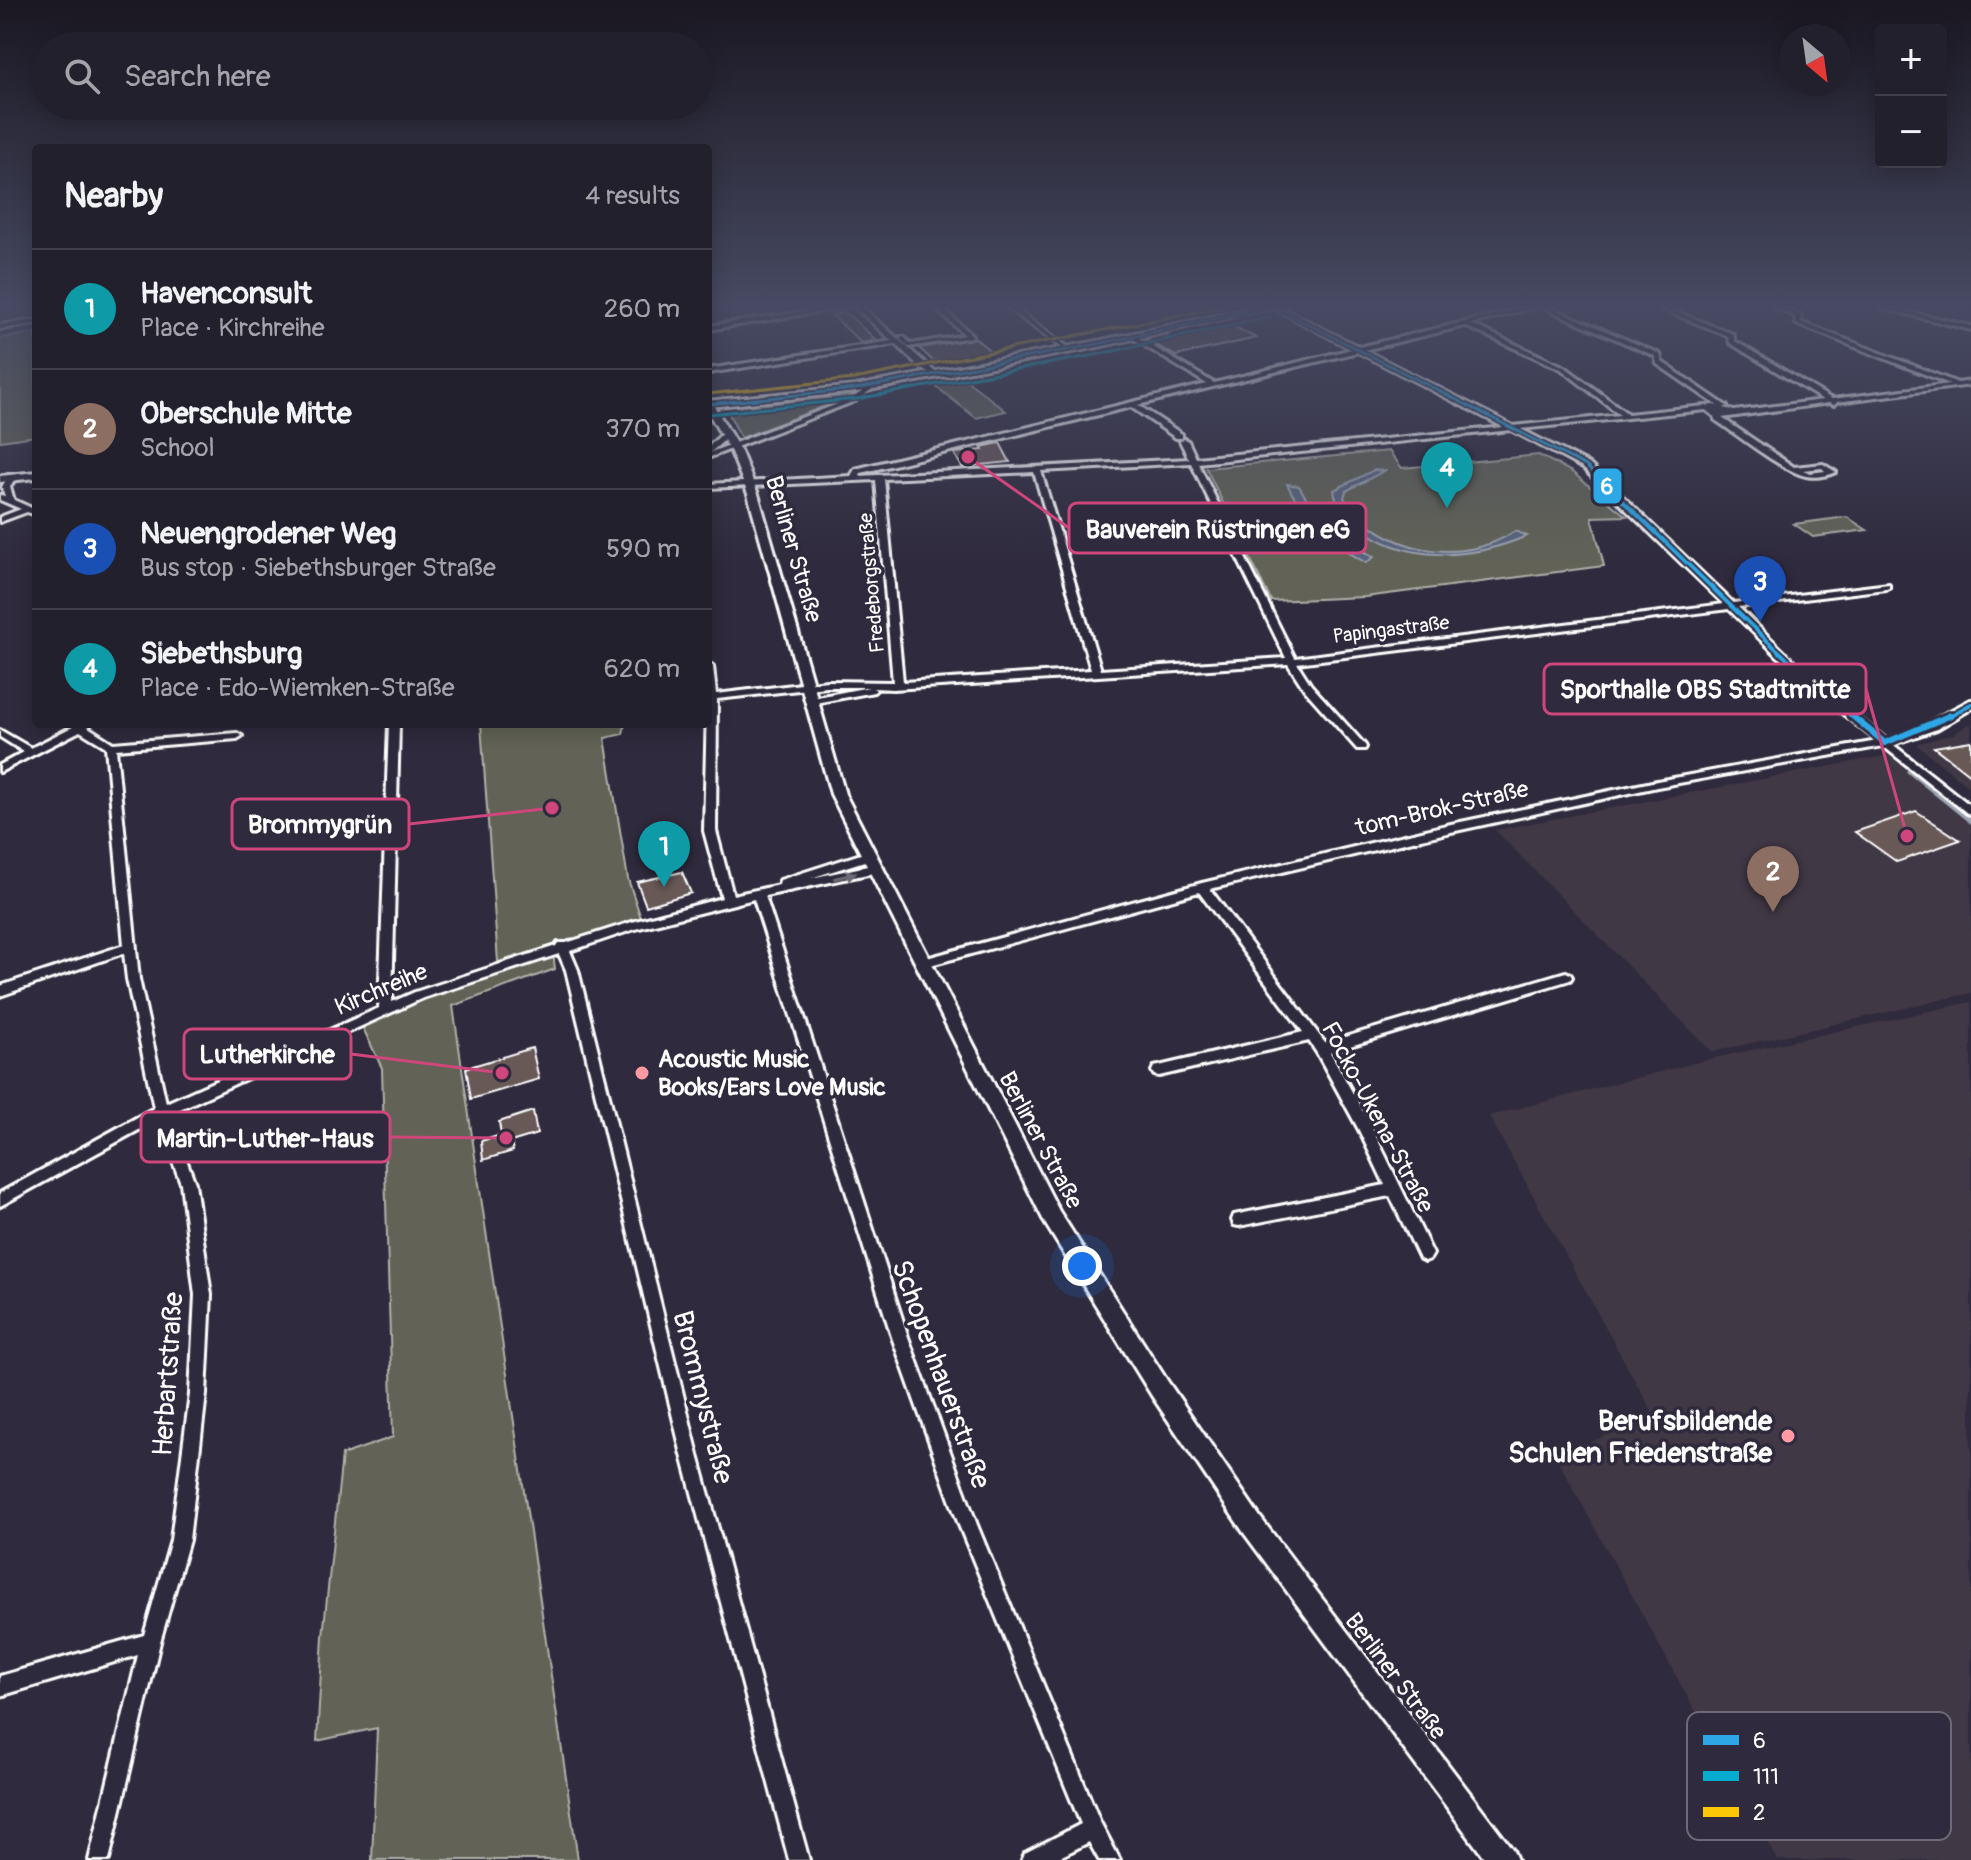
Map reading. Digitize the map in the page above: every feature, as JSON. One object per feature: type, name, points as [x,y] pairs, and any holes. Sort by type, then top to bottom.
[{"type":"main road","points":[[712,404],[808,394]]},
{"type":"main road","name":"Berliner Straße","points":[[712,412],[748,483],[838,794],[1052,1217],[1160,1389],[1323,1624],[1503,1860]]},
{"type":"main road","points":[[6,478],[32,475]]},
{"type":"main road","name":"tom-Brok-Straße","points":[[1885,743],[1932,726],[1971,704]]},
{"type":"street","points":[[712,452],[733,448],[862,394]]},
{"type":"street","points":[[853,479],[858,471],[1175,394]]},
{"type":"street","points":[[1446,394],[1586,466],[1817,689],[1971,811]]},
{"type":"street","points":[[1597,394],[1626,416]]},
{"type":"street","points":[[1707,394],[1724,405],[1718,418],[1793,469]]},
{"type":"street","points":[[1819,394],[1834,403]]},
{"type":"street","points":[[712,486],[1194,461],[1626,416],[1709,409],[1734,413],[1895,394]]},
{"type":"street","points":[[1132,404],[1182,439],[1291,661],[1307,687],[1361,747]]},
{"type":"street","points":[[712,449],[725,436]]},
{"type":"street","points":[[1037,470],[1097,673]]},
{"type":"street","points":[[6,478],[10,500]]},
{"type":"street","name":"Fredeborgstraße","points":[[880,478],[898,685]]},
{"type":"street","points":[[0,497],[32,511]]},
{"type":"street","points":[[0,520],[32,511]]},
{"type":"street","name":"Papingastraße","points":[[712,697],[806,686],[898,685],[1291,661],[1731,603],[1886,586]]},
{"type":"street","name":"Papingastraße","points":[[810,701],[898,685]]},
{"type":"street","points":[[0,769],[77,728]]},
{"type":"street","points":[[87,728],[111,746],[237,736]]},
{"type":"street","points":[[385,1010],[394,728]]},
{"type":"street","points":[[712,728],[710,831],[728,900]]},
{"type":"street","points":[[0,733],[30,752]]},
{"type":"street","name":"tom-Brok-Straße","points":[[923,963],[1202,887],[1571,802],[1885,743]]},
{"type":"street","name":"Herbartstraße","points":[[99,1860],[151,1642],[180,1540],[198,1394],[203,1295],[188,1183],[161,1111],[133,979],[111,746]]},
{"type":"street","name":"Kirchreihe","points":[[0,1200],[161,1111],[385,1010],[562,946],[874,862]]},
{"type":"street","name":"Focko-Ukena-Straße","points":[[1202,887],[1322,1049],[1425,1254]]},
{"type":"street","name":"Schopenhauerstraße","points":[[758,894],[900,1337],[968,1525],[1093,1829],[1110,1860]]},
{"type":"street","name":"Brommystraße","points":[[562,946],[572,970],[690,1455],[799,1860]]},
{"type":"street","points":[[0,991],[130,947]]},
{"type":"street","points":[[1322,1049],[1566,977]]},
{"type":"street","points":[[1159,1071],[1313,1035]]},
{"type":"street","points":[[1239,1220],[1394,1189]]},
{"type":"street","points":[[0,1686],[151,1642]]},
{"type":"street","points":[[1032,1860],[1093,1829]]},
{"type":"shaded area","points":[[1971,723],[1971,789],[1916,744],[1953,734]]},
{"type":"shaded area","points":[[1889,755],[1971,821],[1971,993],[1712,1052],[1495,830]]},
{"type":"shaded area","name":"Berufsbildende Schulen Friedenstraße","points":[[1971,1002],[1971,1860],[1777,1860],[1766,1840],[1951,1840],[1951,1712],[1696,1712],[1556,1457],[1654,1415],[1489,1116],[1710,1059]]},
{"type":"green space","points":[[0,394],[32,394],[32,437],[0,441]]},
{"type":"green space","points":[[945,394],[984,394],[1006,411],[976,418]]},
{"type":"green space","points":[[851,396],[741,438],[729,414],[740,408]]},
{"type":"green space","points":[[1389,451],[1402,468],[1539,455],[1572,472],[1626,516],[1592,517],[1604,566],[1365,597],[1271,601],[1206,468]]},
{"type":"green space","points":[[1847,517],[1867,530],[1813,537],[1794,524]]},
{"type":"green space","points":[[481,728],[624,728],[623,734],[605,738],[628,879],[641,918],[498,962]]},
{"type":"green space","points":[[553,952],[555,969],[453,1006],[578,1860],[372,1860],[377,1728],[317,1741],[323,1636],[342,1455],[393,1437],[382,1068],[361,1024],[421,998]]},
{"type":"water","points":[[1374,470],[1384,471],[1346,491],[1344,498],[1379,531],[1400,542],[1423,549],[1446,551],[1470,549],[1515,531],[1527,536],[1484,550],[1462,553],[1418,552],[1396,547],[1357,525],[1342,510],[1335,496],[1334,490]]},
{"type":"water","points":[[1287,484],[1299,486],[1331,528],[1374,557],[1366,563],[1330,539],[1302,509]]},
{"type":"building","points":[[1000,443],[1010,462],[962,467],[954,453],[983,450],[981,447]]},
{"type":"building","points":[[1971,741],[1971,776],[1934,747]]},
{"type":"building","points":[[1916,811],[1960,840],[1897,862],[1855,832]]},
{"type":"building","points":[[682,872],[691,893],[646,906],[637,882]]},
{"type":"building","points":[[532,1048],[539,1079],[471,1099],[466,1068]]},
{"type":"building","points":[[533,1111],[537,1134],[511,1142],[513,1151],[483,1160],[481,1141],[501,1135],[499,1122]]},
{"type":"waterway","points":[[1909,771],[1971,821]]},
{"type":"transit line","name":"6","points":[[712,404],[808,394]]},
{"type":"transit line","name":"111","points":[[712,414],[885,394]]},
{"type":"transit line","name":"6","points":[[1445,394],[1586,466],[1763,633],[1794,668],[1885,743]]},
{"type":"transit line","name":"6","points":[[1885,743],[1932,726],[1971,704]]},
{"type":"place","name":"Bauverein Rüstringen eG","points":[[968,457]]},
{"type":"place","name":"Siebethsburg","points":[[1447,508]]},
{"type":"place","name":"Neuengrodener Weg","points":[[1760,622]]},
{"type":"place","name":"Brommygrün","points":[[552,808]]},
{"type":"place","name":"Sporthalle OBS Stadtmitte","points":[[1907,836]]},
{"type":"place","name":"Havenconsult","points":[[664,887]]},
{"type":"place","name":"Oberschule Mitte","points":[[1773,912]]},
{"type":"place","name":"Lutherkirche","points":[[502,1073]]},
{"type":"place","name":"Acoustic Music Books/Ears Love Music","points":[[642,1073]]},
{"type":"place","name":"Martin-Luther-Haus","points":[[506,1138]]},
{"type":"place","name":"Berufsbildende Schulen Friedenstraße","points":[[1788,1436]]}]
